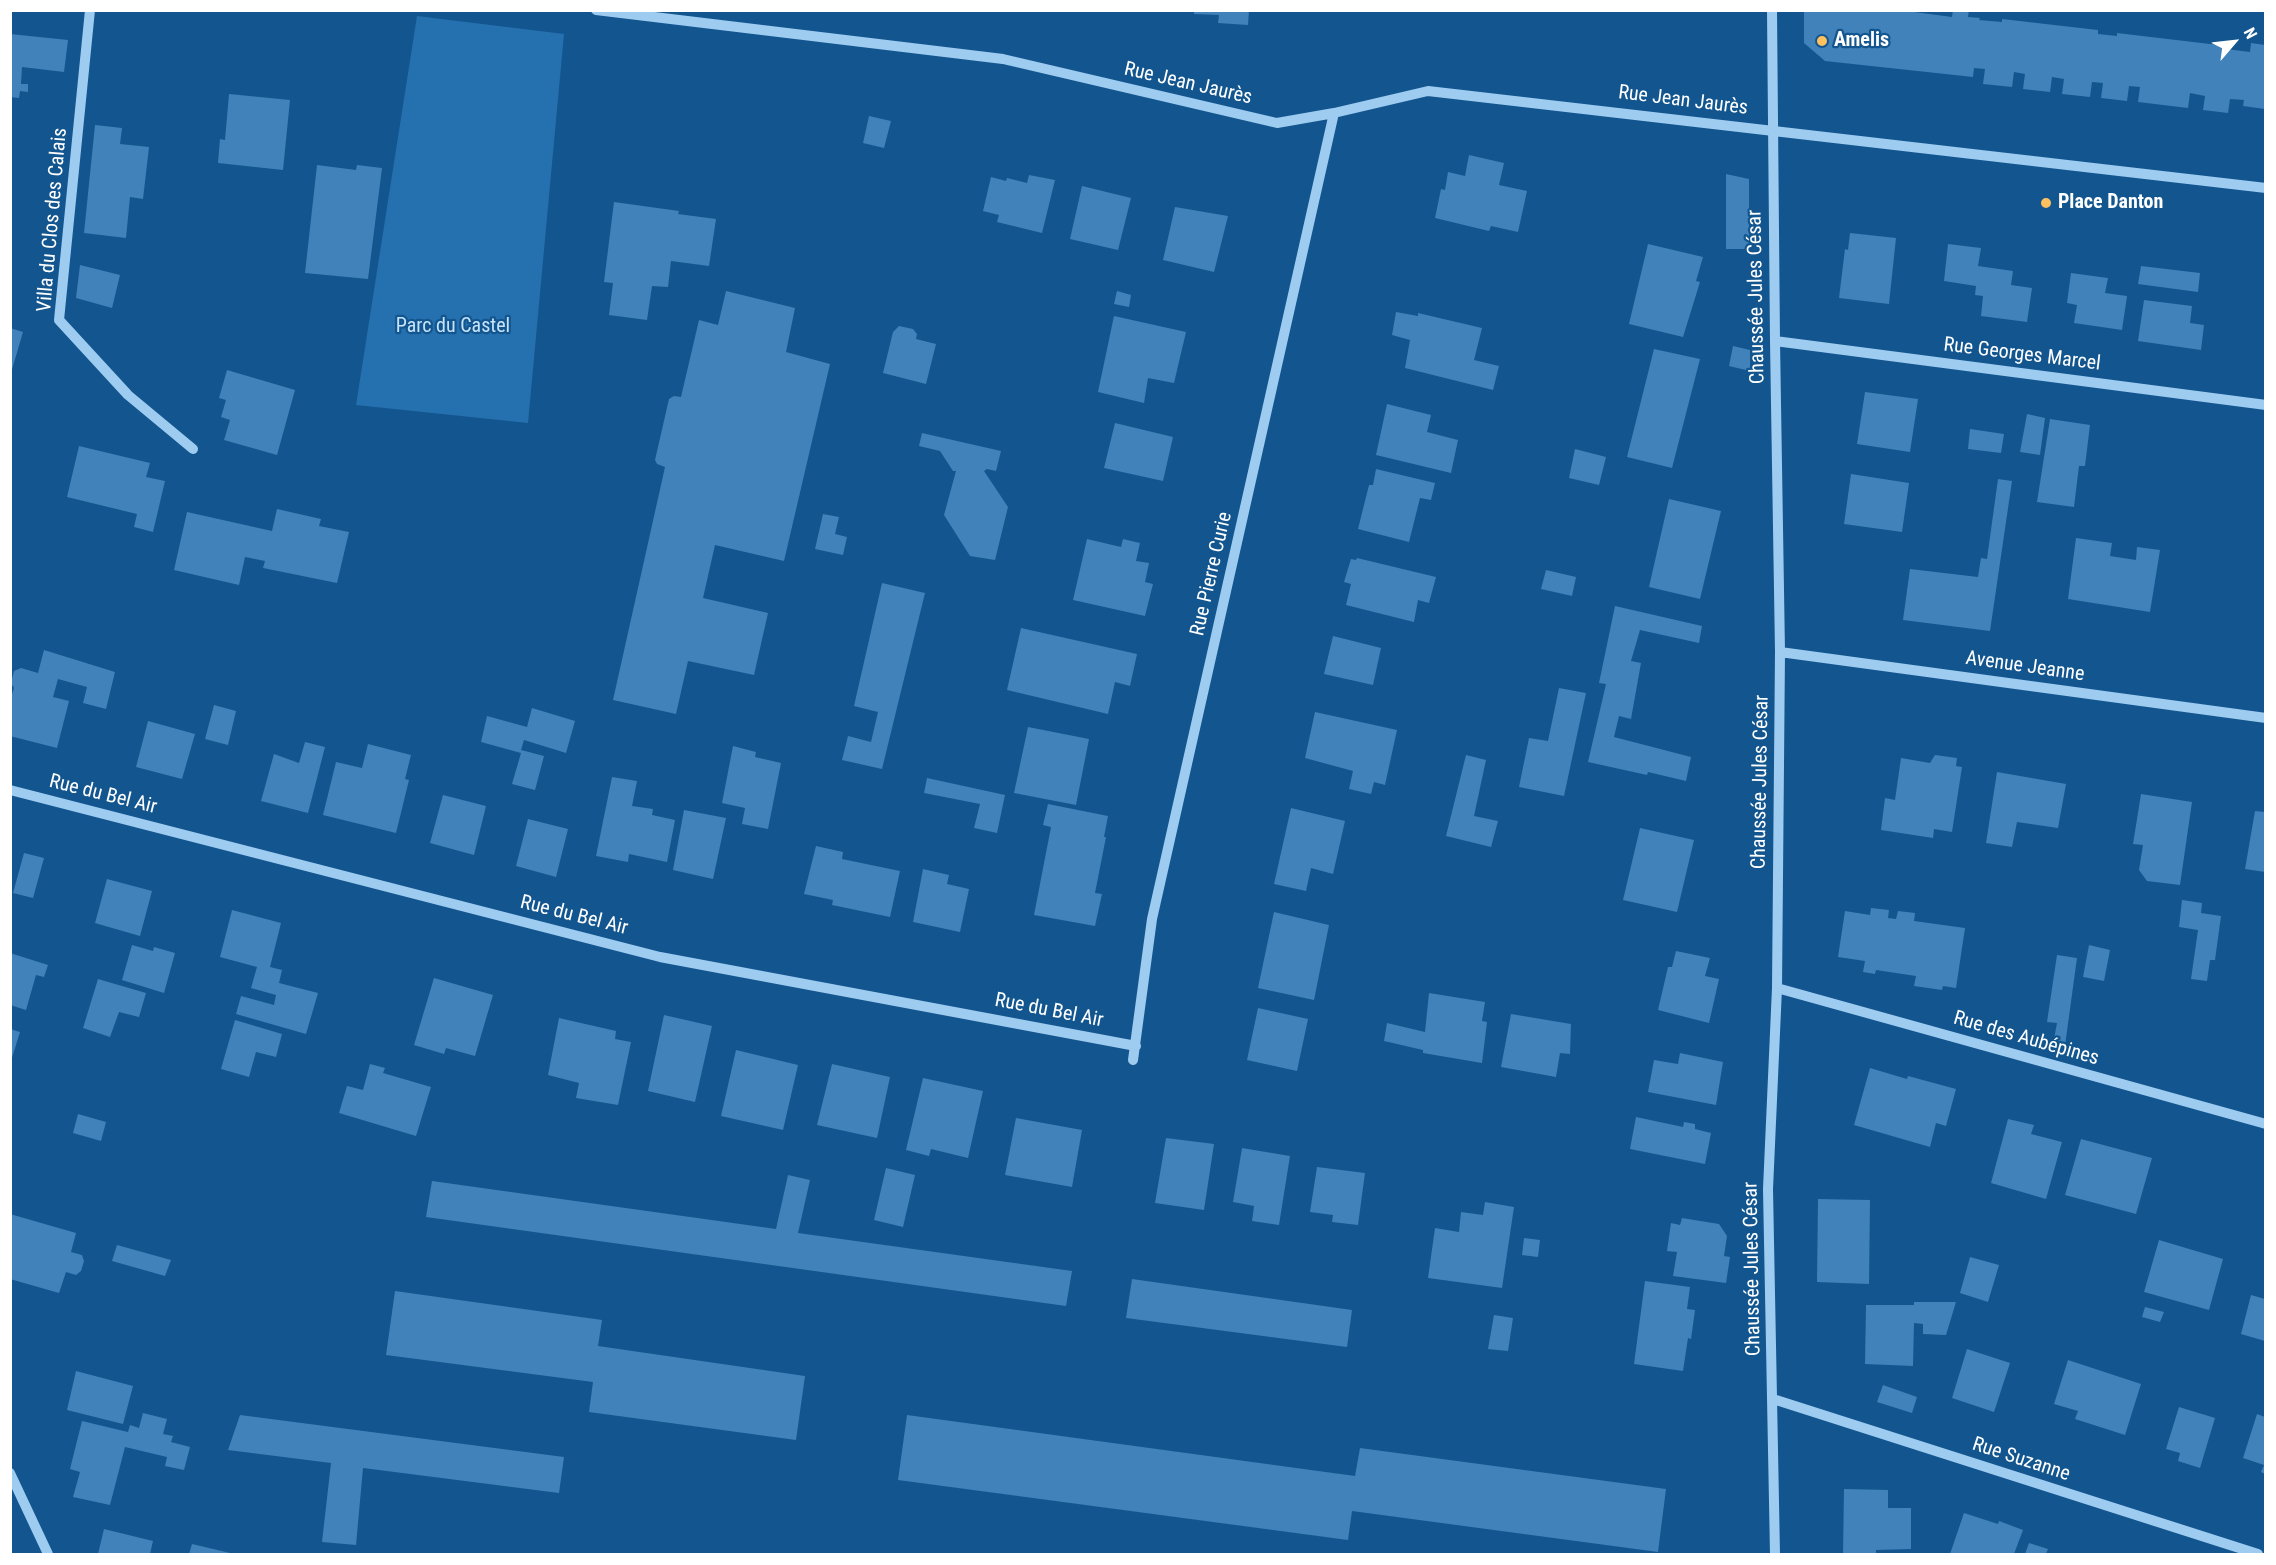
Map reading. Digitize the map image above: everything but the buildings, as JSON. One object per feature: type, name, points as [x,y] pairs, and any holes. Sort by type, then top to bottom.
[{"type":"street","name":"Villa du Clos des Calais","points":[[90,10],[59,320],[128,395],[193,450]]},
{"type":"street","name":"Rue Jean Jaurès","points":[[596,10],[1003,59],[1277,123],[1334,113],[1428,91],[1772,129]]},
{"type":"street","name":"Chaussée Jules César","points":[[1772,10],[1780,652],[1777,988],[1768,1189],[1775,1554]]},
{"type":"street","name":"Rue Pierre Curie","points":[[1133,1060],[1152,919],[1334,113]]},
{"type":"street","points":[[1772,129],[2265,188]]},
{"type":"street","name":"Rue Georges Marcel","points":[[1775,341],[2265,405]]},
{"type":"street","name":"Avenue Jeanne","points":[[1780,652],[2265,718]]},
{"type":"street","name":"Rue du Bel Air","points":[[10,790],[660,957],[1136,1046]]},
{"type":"street","name":"Rue des Aubépines","points":[[1777,988],[2265,1124]]},
{"type":"street","name":"Rue Suzanne","points":[[1773,1399],[2258,1554]]},
{"type":"street","points":[[10,1473],[48,1554]]},
{"type":"green space","name":"Parc du Castel","points":[[417,16],[564,34],[528,423],[356,405]]},
{"type":"place","name":"Amelis","points":[[1822,41]]},
{"type":"place","name":"Place Danton","points":[[2046,203]]}]
